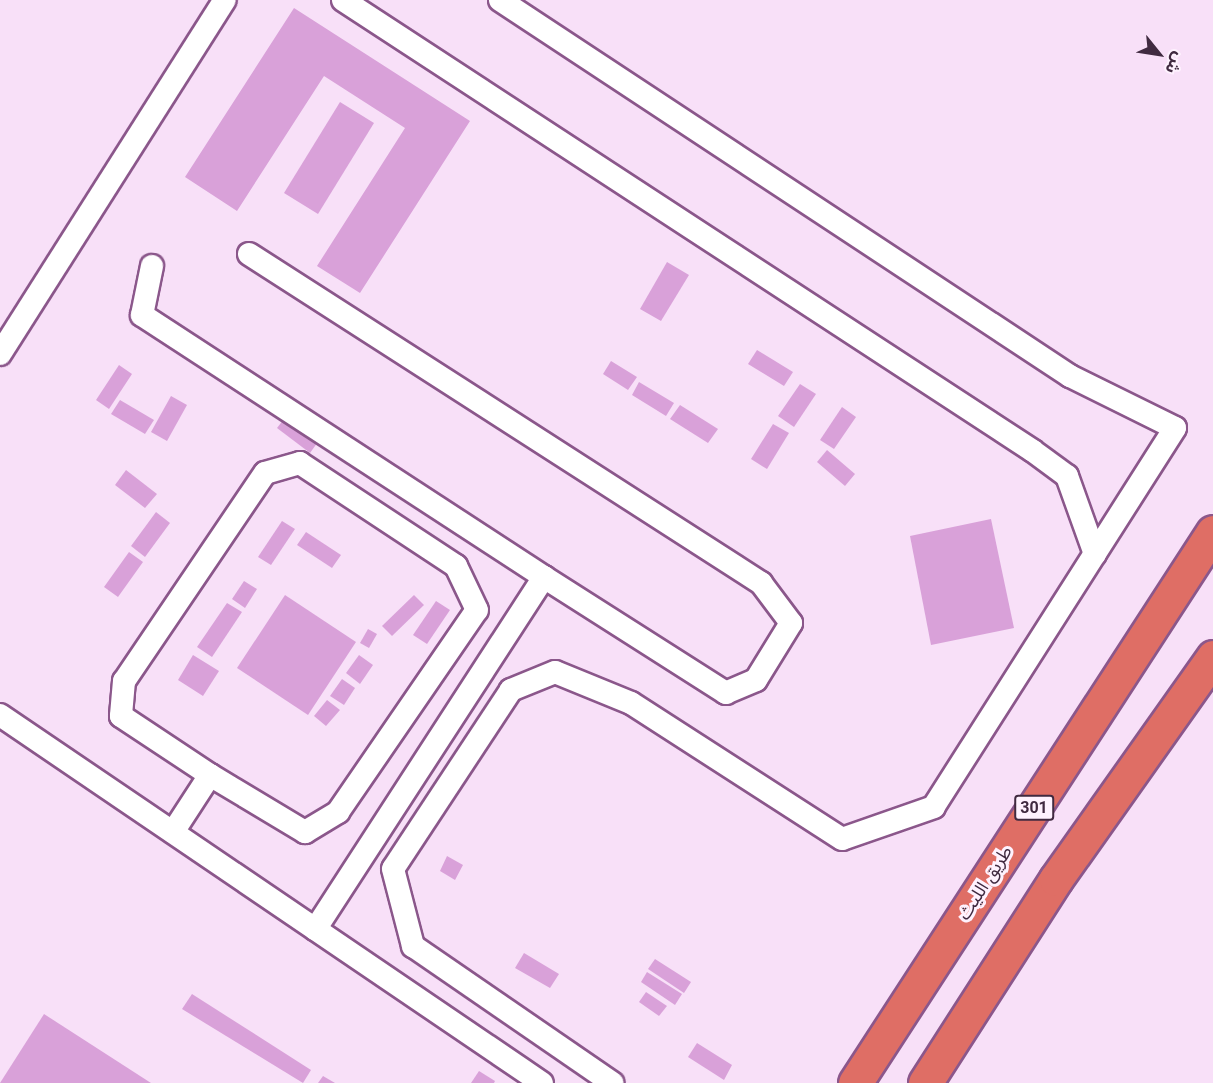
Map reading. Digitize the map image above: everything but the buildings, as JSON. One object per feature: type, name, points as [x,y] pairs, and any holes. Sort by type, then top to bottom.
[{"type":"highway","name":"طريق الليث","points":[[855,1083],[1213,534]]},
{"type":"highway","points":[[925,1083],[1056,879],[1213,657]]},
{"type":"street","points":[[0,354],[225,0]]},
{"type":"street","points":[[343,0],[1032,450],[1067,476],[1095,554]]},
{"type":"street","points":[[500,0],[1070,376],[1174,428],[934,807],[842,839],[631,703],[555,672],[511,690],[393,868],[413,946],[612,1083]]},
{"type":"street","points":[[152,266],[142,315],[726,693],[756,680],[791,622],[761,583],[249,254]]},
{"type":"street","points":[[300,463],[456,566],[477,610],[338,812],[305,832],[210,775],[120,716],[124,681],[265,473],[300,463]]},
{"type":"street","points":[[315,929],[544,576]]},
{"type":"street","points":[[0,715],[542,1083]]},
{"type":"street","points":[[173,832],[210,775]]}]
